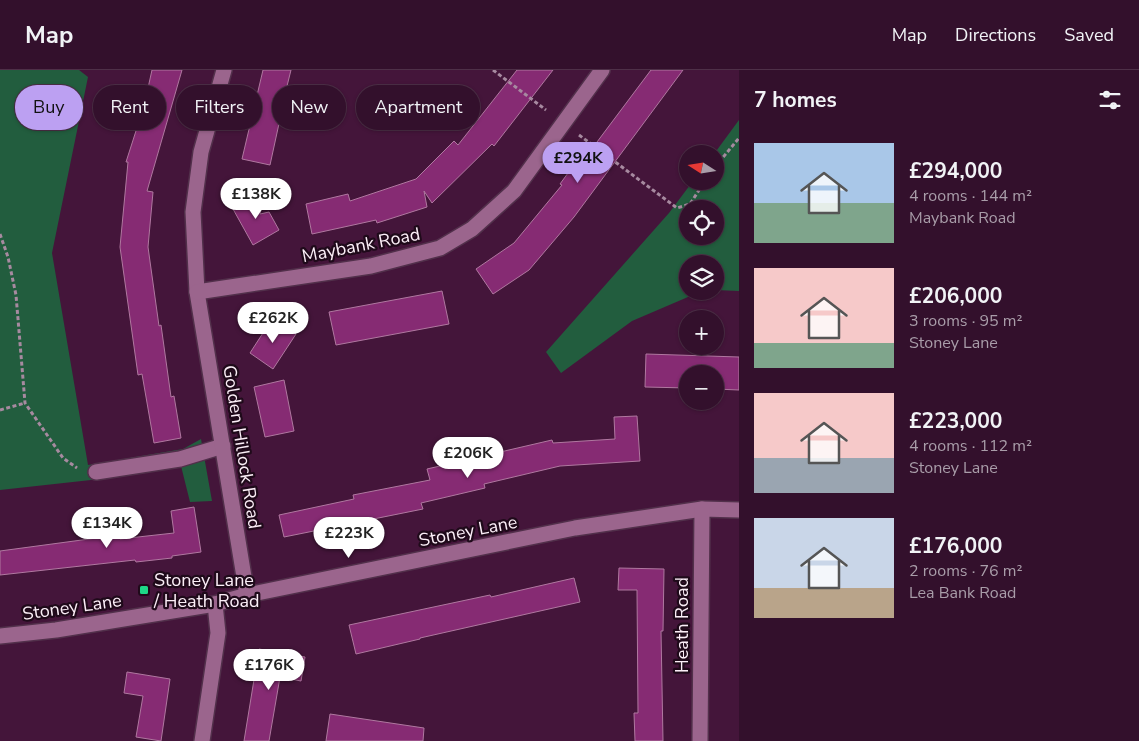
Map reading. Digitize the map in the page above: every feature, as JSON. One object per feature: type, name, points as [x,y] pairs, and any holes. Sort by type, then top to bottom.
[{"type":"street","name":"Golden Hillock Road","points":[[224,70],[201,152],[193,212],[197,292],[247,595]]},
{"type":"street","name":"Maybank Road","points":[[197,292],[371,266],[440,248],[472,229],[514,191],[602,70]]},
{"type":"street","points":[[96,472],[180,459],[223,446]]},
{"type":"street","name":"Stoney Lane","points":[[0,636],[56,630],[215,604],[247,595],[575,528],[702,509],[739,510]]},
{"type":"street","name":"Heath Road","points":[[700,741],[702,509]]},
{"type":"street","points":[[202,741],[218,633],[215,604]]},
{"type":"path","points":[[492,70],[678,208],[690,204],[699,190]]},
{"type":"path","points":[[724,156],[739,138]]},
{"type":"path","points":[[0,234],[8,257],[16,295],[25,403],[63,458],[81,470],[96,472]]},
{"type":"path","points":[[0,410],[25,403]]},
{"type":"green space","points":[[0,70],[79,70],[88,77],[83,101],[83,85],[15,85],[15,130],[77,130],[52,253],[88,465],[183,449],[201,439],[212,501],[190,502],[181,466],[91,480],[0,490]]},
{"type":"green space","points":[[739,120],[739,291],[724,290],[724,255],[679,255],[679,300],[681,300],[632,321],[561,373],[546,352],[669,213],[686,190],[724,190],[724,145],[721,145]]},
{"type":"building","points":[[152,70],[182,70],[178,85],[176,85],[166,125],[166,85],[149,85]]},
{"type":"building","points":[[263,70],[291,70],[287,85],[272,85],[272,130],[278,130],[270,165],[242,159],[249,130],[262,130],[262,85],[259,85]]},
{"type":"building","points":[[517,70],[553,70],[494,146],[492,144],[432,203],[424,191],[427,207],[377,223],[376,220],[312,234],[306,204],[348,194],[350,201],[416,179],[454,141],[458,145],[470,130],[480,130],[480,117]]},
{"type":"building","points":[[651,70],[683,70],[574,217],[529,270],[493,294],[476,269],[514,243],[562,185],[560,184],[587,147],[591,150]]},
{"type":"building","points":[[136,130],[165,130],[147,191],[153,192],[148,247],[171,397],[174,396],[181,438],[154,443],[142,374],[138,375],[120,247],[128,162],[126,162]]},
{"type":"building","points":[[265,192],[260,214],[269,212],[279,230],[253,245],[233,209]]},
{"type":"building","points":[[442,291],[449,324],[336,345],[329,312]]},
{"type":"building","points":[[272,319],[296,334],[273,369],[250,353]]},
{"type":"building","points":[[646,354],[739,357],[739,390],[724,389],[724,365],[679,365],[679,388],[645,387]]},
{"type":"building","points":[[284,380],[294,431],[265,437],[254,387]]},
{"type":"building","points":[[637,416],[640,461],[560,466],[484,484],[485,488],[421,503],[423,509],[284,537],[279,515],[354,499],[353,495],[430,480],[427,469],[552,440],[553,443],[615,439],[614,417]]},
{"type":"building","points":[[194,507],[201,552],[172,556],[172,558],[136,562],[135,560],[0,575],[0,551],[119,535],[120,539],[174,533],[171,511]]},
{"type":"building","points":[[619,568],[664,569],[663,631],[661,631],[663,741],[635,741],[634,713],[638,713],[637,590],[618,590]]},
{"type":"building","points":[[574,578],[580,602],[356,654],[349,625],[490,595],[491,597]]},
{"type":"building","points":[[259,649],[305,657],[301,681],[280,677],[269,741],[244,741]]},
{"type":"building","points":[[127,672],[170,679],[161,741],[136,737],[143,696],[124,693]]},
{"type":"building","points":[[330,714],[424,728],[423,741],[326,741]]},
{"type":"place","name":"Stoney Lane / Heath Road","points":[[144,590]]}]
